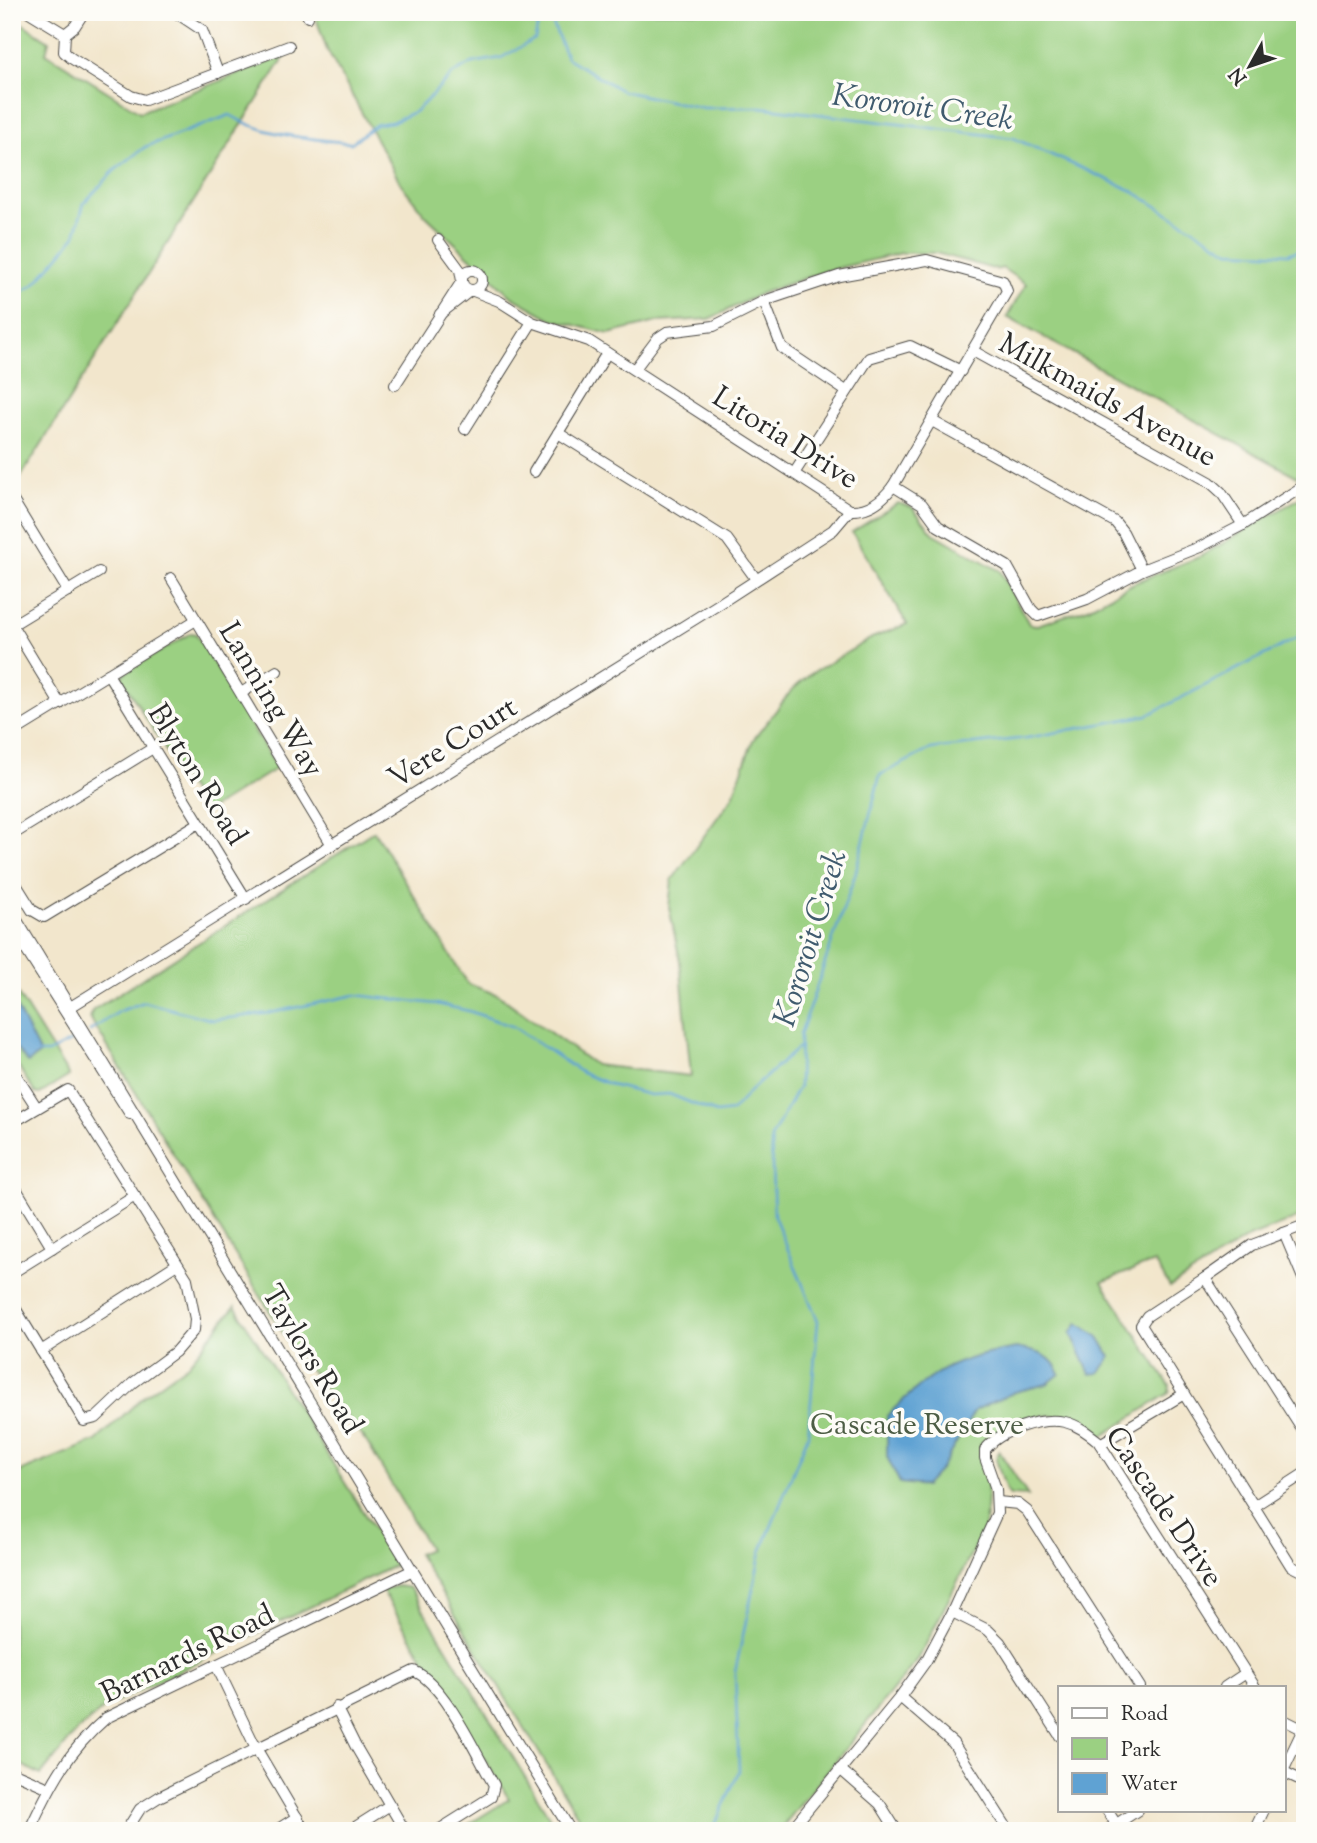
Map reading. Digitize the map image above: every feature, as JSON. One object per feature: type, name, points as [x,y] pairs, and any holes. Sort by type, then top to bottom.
[{"type":"street","points":[[29,12],[65,34]]},
{"type":"street","points":[[84,12],[75,26],[65,34],[64,47],[67,55],[138,99],[153,99],[289,46]]},
{"type":"street","points":[[175,12],[202,30],[218,73]]},
{"type":"street","name":"Litoria Drive","points":[[516,310],[471,290],[462,281],[460,270],[438,240],[532,322],[589,341],[850,510],[861,511],[873,505],[893,486],[973,351],[1005,286],[928,260],[839,276],[764,301]]},
{"type":"street","points":[[395,385],[466,272],[473,270]]},
{"type":"street","points":[[440,314],[471,290],[480,287],[482,278]]},
{"type":"street","points":[[635,370],[659,338],[667,332],[714,326],[764,301],[782,348],[846,391]]},
{"type":"street","points":[[465,429],[532,322]]},
{"type":"street","points":[[795,472],[869,358],[911,346],[961,371]]},
{"type":"street","name":"Milkmaids Avenue","points":[[973,351],[1210,482],[1222,492],[1243,525]]},
{"type":"street","points":[[534,472],[607,353]]},
{"type":"street","points":[[932,421],[1115,522],[1124,532],[1142,570]]},
{"type":"street","points":[[558,433],[727,539],[756,579]]},
{"type":"street","points":[[893,486],[922,505],[938,526],[1007,566],[1031,609],[1038,615],[1087,599],[1142,570],[1200,547],[1243,525],[1305,485]]},
{"type":"street","points":[[19,504],[68,591]]},
{"type":"street","name":"Vere Court","points":[[72,1006],[833,530],[850,510]]},
{"type":"street","points":[[60,704],[12,625],[99,572]]},
{"type":"street","name":"Lanning Way","points":[[170,578],[332,845]]},
{"type":"street","points":[[12,733],[196,620]]},
{"type":"street","points":[[240,693],[277,671]]},
{"type":"street","name":"Blyton Road","points":[[108,674],[247,899]]},
{"type":"street","points":[[12,835],[153,748]]},
{"type":"street","points":[[12,878],[33,910],[44,917],[199,822]]},
{"type":"street","name":"Taylors Road","points":[[12,912],[72,1006],[571,1831]]},
{"type":"street","points":[[12,928],[132,1117],[142,1122]]},
{"type":"street","points":[[12,1069],[37,1108]]},
{"type":"street","points":[[12,1124],[68,1090],[187,1279],[195,1318],[194,1330],[175,1352],[133,1383],[96,1418],[84,1421],[13,1304]]},
{"type":"street","points":[[12,1182],[52,1248]]},
{"type":"street","points":[[12,1273],[135,1196]]},
{"type":"street","points":[[1305,1225],[1252,1245],[1147,1316],[1141,1325],[1291,1566],[1305,1573]]},
{"type":"street","points":[[1284,1233],[1305,1283]]},
{"type":"street","points":[[41,1351],[177,1264]]},
{"type":"street","points":[[1205,1278],[1305,1434]]},
{"type":"street","points":[[1100,1444],[1184,1394]]},
{"type":"street","name":"Cascade Drive","points":[[998,1502],[985,1458],[990,1444],[1002,1436],[1044,1423],[1063,1422],[1089,1433],[1100,1444],[1254,1686]]},
{"type":"street","points":[[1254,1506],[1305,1473]]},
{"type":"street","points":[[790,1831],[900,1697],[926,1661],[952,1612],[993,1522],[998,1502],[1018,1504],[1027,1511],[1139,1686]]},
{"type":"street","name":"Barnards Road","points":[[29,1831],[49,1788],[81,1740],[106,1718],[413,1570]]},
{"type":"street","points":[[952,1612],[988,1630],[1000,1642],[1058,1733]]},
{"type":"street","points":[[216,1665],[256,1748],[304,1831]]},
{"type":"street","points":[[126,1831],[140,1809],[159,1797],[414,1671],[421,1674],[443,1699],[494,1785],[491,1797],[437,1831]]},
{"type":"street","points":[[1226,1686],[1246,1673]]},
{"type":"street","points":[[900,1697],[953,1743],[1009,1831]]},
{"type":"street","points":[[337,1707],[405,1831]]},
{"type":"street","points":[[1286,1721],[1303,1727],[1286,1766]]},
{"type":"street","points":[[840,1769],[880,1804],[897,1831]]},
{"type":"street","points":[[12,1772],[49,1788]]},
{"type":"street","points":[[1286,1772],[1305,1783]]},
{"type":"street","points":[[349,1831],[390,1805]]},
{"type":"street","points":[[1108,1812],[1116,1824]]},
{"type":"street","points":[[1106,1831],[1136,1812]]},
{"type":"street","points":[[1254,1831],[1263,1812]]},
{"type":"street","points":[[275,1831],[297,1817]]},
{"type":"green space","points":[[314,12],[1305,12],[1305,481],[1007,317],[1026,284],[1002,268],[997,270],[936,253],[902,253],[825,271],[762,293],[710,319],[657,322],[609,334],[552,319],[512,297],[425,215],[401,184],[327,50]]},
{"type":"green space","points":[[12,17],[49,41],[46,53],[140,112],[285,56],[12,491]]},
{"type":"green space","name":"Cascade Reserve","points":[[1305,495],[1305,1215],[1249,1237],[1170,1287],[1154,1262],[1102,1282],[1170,1386],[1169,1393],[1103,1436],[1069,1419],[1045,1416],[1023,1420],[983,1443],[981,1460],[988,1482],[985,1527],[919,1658],[779,1831],[587,1831],[418,1554],[429,1549],[368,1444],[288,1341],[90,1018],[93,1010],[374,831],[468,984],[498,995],[595,1065],[691,1076],[680,961],[669,907],[672,880],[733,796],[753,740],[792,690],[812,673],[872,638],[907,624],[852,532],[898,503],[912,507],[933,533],[1000,571],[1029,624],[1037,625],[1088,608],[1134,583],[1199,557]]},
{"type":"green space","points":[[191,633],[196,634],[277,768],[204,813],[122,679],[123,674]]},
{"type":"green space","points":[[12,985],[69,1076],[40,1094],[35,1093],[12,1057]]},
{"type":"green space","points":[[235,1306],[396,1565],[106,1707],[77,1731],[41,1775],[12,1760],[12,1475],[96,1441],[144,1396],[188,1364]]},
{"type":"green space","points":[[999,1451],[1028,1496],[1010,1495],[1006,1491],[996,1459]]},
{"type":"green space","points":[[397,1586],[410,1588],[558,1831],[458,1831],[509,1799],[382,1590]]},
{"type":"water","points":[[12,999],[40,1054],[28,1063],[12,1044]]},
{"type":"water","points":[[1078,1323],[1099,1337],[1111,1357],[1099,1373],[1090,1374],[1071,1333]]},
{"type":"water","points":[[1016,1348],[1037,1352],[1048,1358],[1060,1374],[1047,1384],[1015,1392],[975,1410],[941,1469],[925,1486],[900,1483],[887,1457],[887,1416],[917,1388],[945,1369],[959,1362]]},
{"type":"waterway","points":[[12,297],[34,285],[75,236],[84,203],[115,170],[145,147],[230,115],[273,132],[351,143],[377,124],[392,122],[416,111],[453,74],[472,63],[501,58],[535,39],[540,12]]},
{"type":"waterway","name":"Kororoit Creek","points":[[548,12],[567,58],[622,91],[703,108],[760,107],[1013,138],[1131,190],[1229,251],[1288,254],[1305,248]]},
{"type":"waterway","name":"Kororoit Creek","points":[[712,1831],[739,1771],[735,1672],[761,1552],[808,1435],[818,1321],[774,1216],[771,1138],[799,1086],[800,1035],[855,875],[880,775],[931,749],[1027,738],[1148,715],[1305,634]]},
{"type":"waterway","points":[[90,1031],[120,1011],[144,1002],[213,1020],[270,1013],[355,995],[437,1004],[469,1011],[514,1027],[582,1073],[614,1086],[650,1095],[669,1094],[716,1113],[732,1111],[799,1047]]},
{"type":"waterway","points":[[39,1053],[48,1053],[78,1038]]}]
